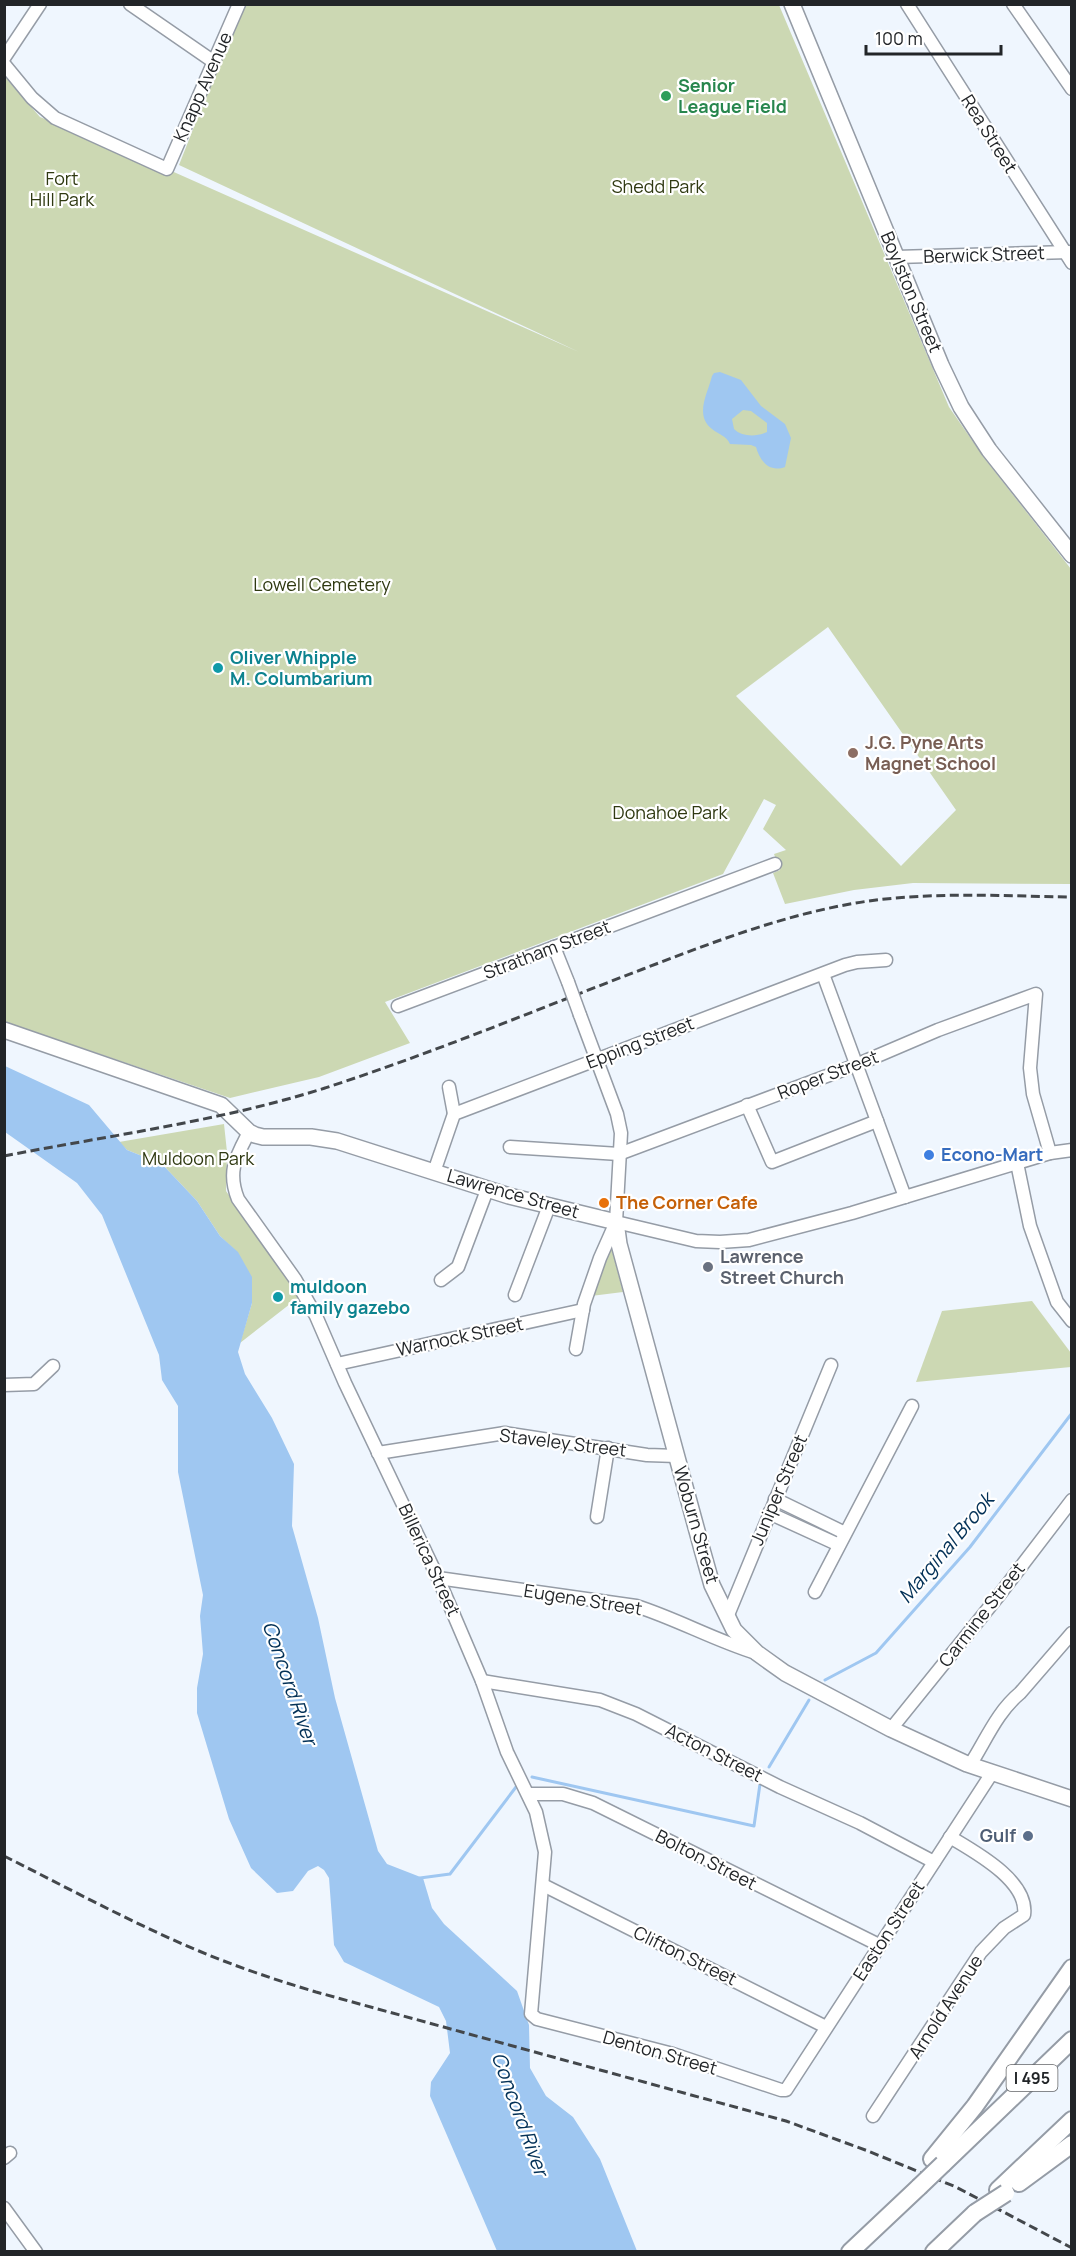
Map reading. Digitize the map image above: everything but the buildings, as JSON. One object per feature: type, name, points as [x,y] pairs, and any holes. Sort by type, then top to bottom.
[{"type":"highway","points":[[937,2161],[1071,1968]]},
{"type":"highway","name":"I 495","points":[[850,2252],[919,2187],[937,2161],[1071,2040]]},
{"type":"highway","points":[[1002,2191],[1071,2120]]},
{"type":"highway","points":[[934,2252],[1002,2191],[1071,2144]]},
{"type":"main road","name":"Boylston Street","points":[[792,4],[941,365],[961,407],[989,450],[1071,555]]},
{"type":"main road","points":[[4,1030],[220,1105],[249,1132]]},
{"type":"main road","name":"Lawrence Street","points":[[249,1132],[263,1137],[338,1140],[487,1190],[616,1222]]},
{"type":"main road","name":"Woburn Street","points":[[616,1222],[619,1244],[712,1585],[734,1630],[757,1653],[785,1673],[891,1729],[970,1765],[1071,1799]]},
{"type":"street","points":[[4,58],[40,4]]},
{"type":"street","points":[[130,4],[213,62]]},
{"type":"street","name":"Knapp Avenue","points":[[4,64],[32,98],[55,118],[166,169],[239,4]]},
{"type":"street","name":"Rea Street","points":[[908,4],[1069,256]]},
{"type":"street","points":[[1013,4],[1071,88]]},
{"type":"street","name":"Berwick Street","points":[[896,257],[1069,256]]},
{"type":"street","name":"Stratham Street","points":[[398,1006],[775,864]]},
{"type":"street","points":[[555,947],[620,1123],[616,1222],[600,1258],[583,1311],[576,1348]]},
{"type":"street","name":"Epping Street","points":[[454,1114],[823,974],[857,962],[886,960]]},
{"type":"street","points":[[823,974],[905,1197]]},
{"type":"street","name":"Roper Street","points":[[619,1154],[856,1065],[939,1030],[1036,994],[1030,1068],[1033,1094],[1050,1153]]},
{"type":"street","points":[[435,1172],[454,1114],[449,1087]]},
{"type":"street","points":[[747,1105],[772,1162],[877,1121]]},
{"type":"street","name":"Billerica Street","points":[[249,1132],[234,1161],[232,1171],[234,1190],[246,1212],[303,1292],[322,1327],[378,1453],[438,1578],[482,1681],[507,1752],[528,1794],[543,1835],[545,1851],[543,1886],[531,2004],[531,2014],[534,2017]]},
{"type":"street","points":[[510,1147],[619,1154]]},
{"type":"street","name":"Lawrence Street","points":[[616,1222],[696,1240],[720,1242],[749,1240],[852,1213],[1050,1153],[1071,1150]]},
{"type":"street","points":[[1017,1163],[1030,1226],[1057,1302],[1071,1321]]},
{"type":"street","points":[[441,1280],[458,1267],[487,1190]]},
{"type":"street","points":[[515,1295],[549,1206]]},
{"type":"street","name":"Warnock Street","points":[[337,1364],[583,1311]]},
{"type":"street","name":"Juniper Street","points":[[728,1615],[831,1365]]},
{"type":"street","points":[[4,1385],[34,1384],[53,1366]]},
{"type":"street","points":[[815,1592],[912,1406]]},
{"type":"street","name":"Staveley Street","points":[[378,1453],[505,1433],[647,1455],[677,1456]]},
{"type":"street","points":[[597,1517],[608,1448]]},
{"type":"street","points":[[775,1499],[845,1533]]},
{"type":"street","name":"Carmine Street","points":[[891,1729],[1071,1500]]},
{"type":"street","points":[[769,1513],[839,1545]]},
{"type":"street","name":"Eugene Street","points":[[438,1578],[636,1606],[727,1644],[757,1653]]},
{"type":"street","points":[[970,1765],[1010,1701],[1020,1693],[1071,1633]]},
{"type":"street","name":"Acton Street","points":[[482,1681],[600,1700],[636,1714],[780,1787],[860,1823],[934,1862]]},
{"type":"street","name":"Easton Street","points":[[786,2090],[992,1773]]},
{"type":"street","name":"Bolton Street","points":[[528,1794],[563,1794],[593,1803],[879,1945]]},
{"type":"street","name":"Arnold Avenue","points":[[873,2116],[981,1952],[1005,1928],[1024,1915],[1025,1906],[1022,1896],[997,1866],[950,1837]]},
{"type":"street","name":"Clifton Street","points":[[543,1886],[826,2027]]},
{"type":"street","name":"Denton Street","points":[[534,2017],[673,2054],[781,2091],[786,2090]]},
{"type":"street","points":[[4,2208],[36,2252]]},
{"type":"green space","points":[[244,5],[779,5],[949,407],[985,459],[1071,569],[1071,884],[913,883],[854,890],[785,904],[773,873],[780,870],[774,854],[786,850],[763,829],[776,805],[764,799],[723,874],[385,1002],[410,1043],[319,1077],[230,1098],[5,1022],[4,76],[40,117],[167,169],[579,352],[179,165]],"holes":[[[828,627],[956,810],[901,866],[736,696]]]},
{"type":"green space","name":"Muldoon Park","points":[[224,1124],[227,1152],[226,1191],[299,1297],[240,1343],[252,1303],[238,1253],[220,1236],[197,1201],[162,1164],[127,1150],[119,1142]]},
{"type":"green space","points":[[611,1247],[623,1292],[591,1296]]},
{"type":"green space","points":[[1032,1301],[1071,1353],[1071,1367],[916,1382],[942,1311]]},
{"type":"water","points":[[720,372],[741,380],[761,406],[785,424],[791,438],[785,467],[770,467],[760,457],[756,447],[730,444],[707,423],[703,411],[714,373]],"holes":[[[743,410],[751,411],[767,423],[767,432],[750,435],[741,434],[734,429],[732,419]]]},
{"type":"water","name":"Concord River","points":[[5,1066],[89,1105],[127,1150],[162,1164],[197,1201],[220,1236],[238,1252],[252,1277],[252,1303],[238,1352],[245,1374],[272,1418],[294,1464],[292,1526],[318,1618],[335,1698],[378,1851],[387,1864],[423,1878],[432,1908],[444,1924],[517,1991],[529,2025],[530,2068],[546,2096],[573,2117],[600,2159],[637,2251],[497,2251],[430,2096],[431,2082],[450,2053],[446,2021],[439,2007],[344,1962],[334,1945],[329,1878],[324,1870],[318,1866],[308,1871],[293,1891],[277,1893],[251,1868],[229,1819],[197,1713],[197,1688],[203,1654],[200,1616],[203,1595],[178,1472],[178,1406],[162,1380],[159,1355],[102,1215],[77,1183],[5,1132]]},
{"type":"waterway","name":"Marginal Brook","points":[[825,1680],[876,1653],[970,1547],[1072,1413]]},
{"type":"waterway","name":"Marginal Brook","points":[[769,1767],[809,1700]]},
{"type":"waterway","name":"Marginal Brook","points":[[532,1777],[754,1826],[760,1784]]},
{"type":"waterway","name":"Marginal Brook","points":[[420,1878],[450,1874],[516,1787]]},
{"type":"railway","points":[[4,1156],[166,1126],[286,1100],[445,1046],[719,940],[823,909],[905,897],[988,895],[1072,897]]},
{"type":"railway","points":[[4,1856],[149,1929],[242,1968],[316,1992],[786,2121],[956,2187],[1072,2248]]},
{"type":"place","name":"Senior League Field","points":[[666,96]]},
{"type":"place","name":"Oliver Whipple M. Columbarium","points":[[218,668]]},
{"type":"place","name":"J.G. Pyne Arts Magnet School","points":[[853,753]]},
{"type":"place","name":"Econo-Mart","points":[[929,1155]]},
{"type":"place","name":"The Corner Cafe","points":[[604,1203]]},
{"type":"place","name":"Lawrence Street Church","points":[[708,1267]]},
{"type":"place","name":"muldoon family gazebo","points":[[278,1297]]},
{"type":"place","name":"Gulf","points":[[1028,1836]]},
{"type":"park label","name":"Shedd Park","points":[[658,187]]},
{"type":"park label","name":"Fort Hill Park","points":[[62,189]]},
{"type":"park label","name":"Lowell Cemetery","points":[[322,585]]},
{"type":"park label","name":"Donahoe Park","points":[[670,813]]}]
